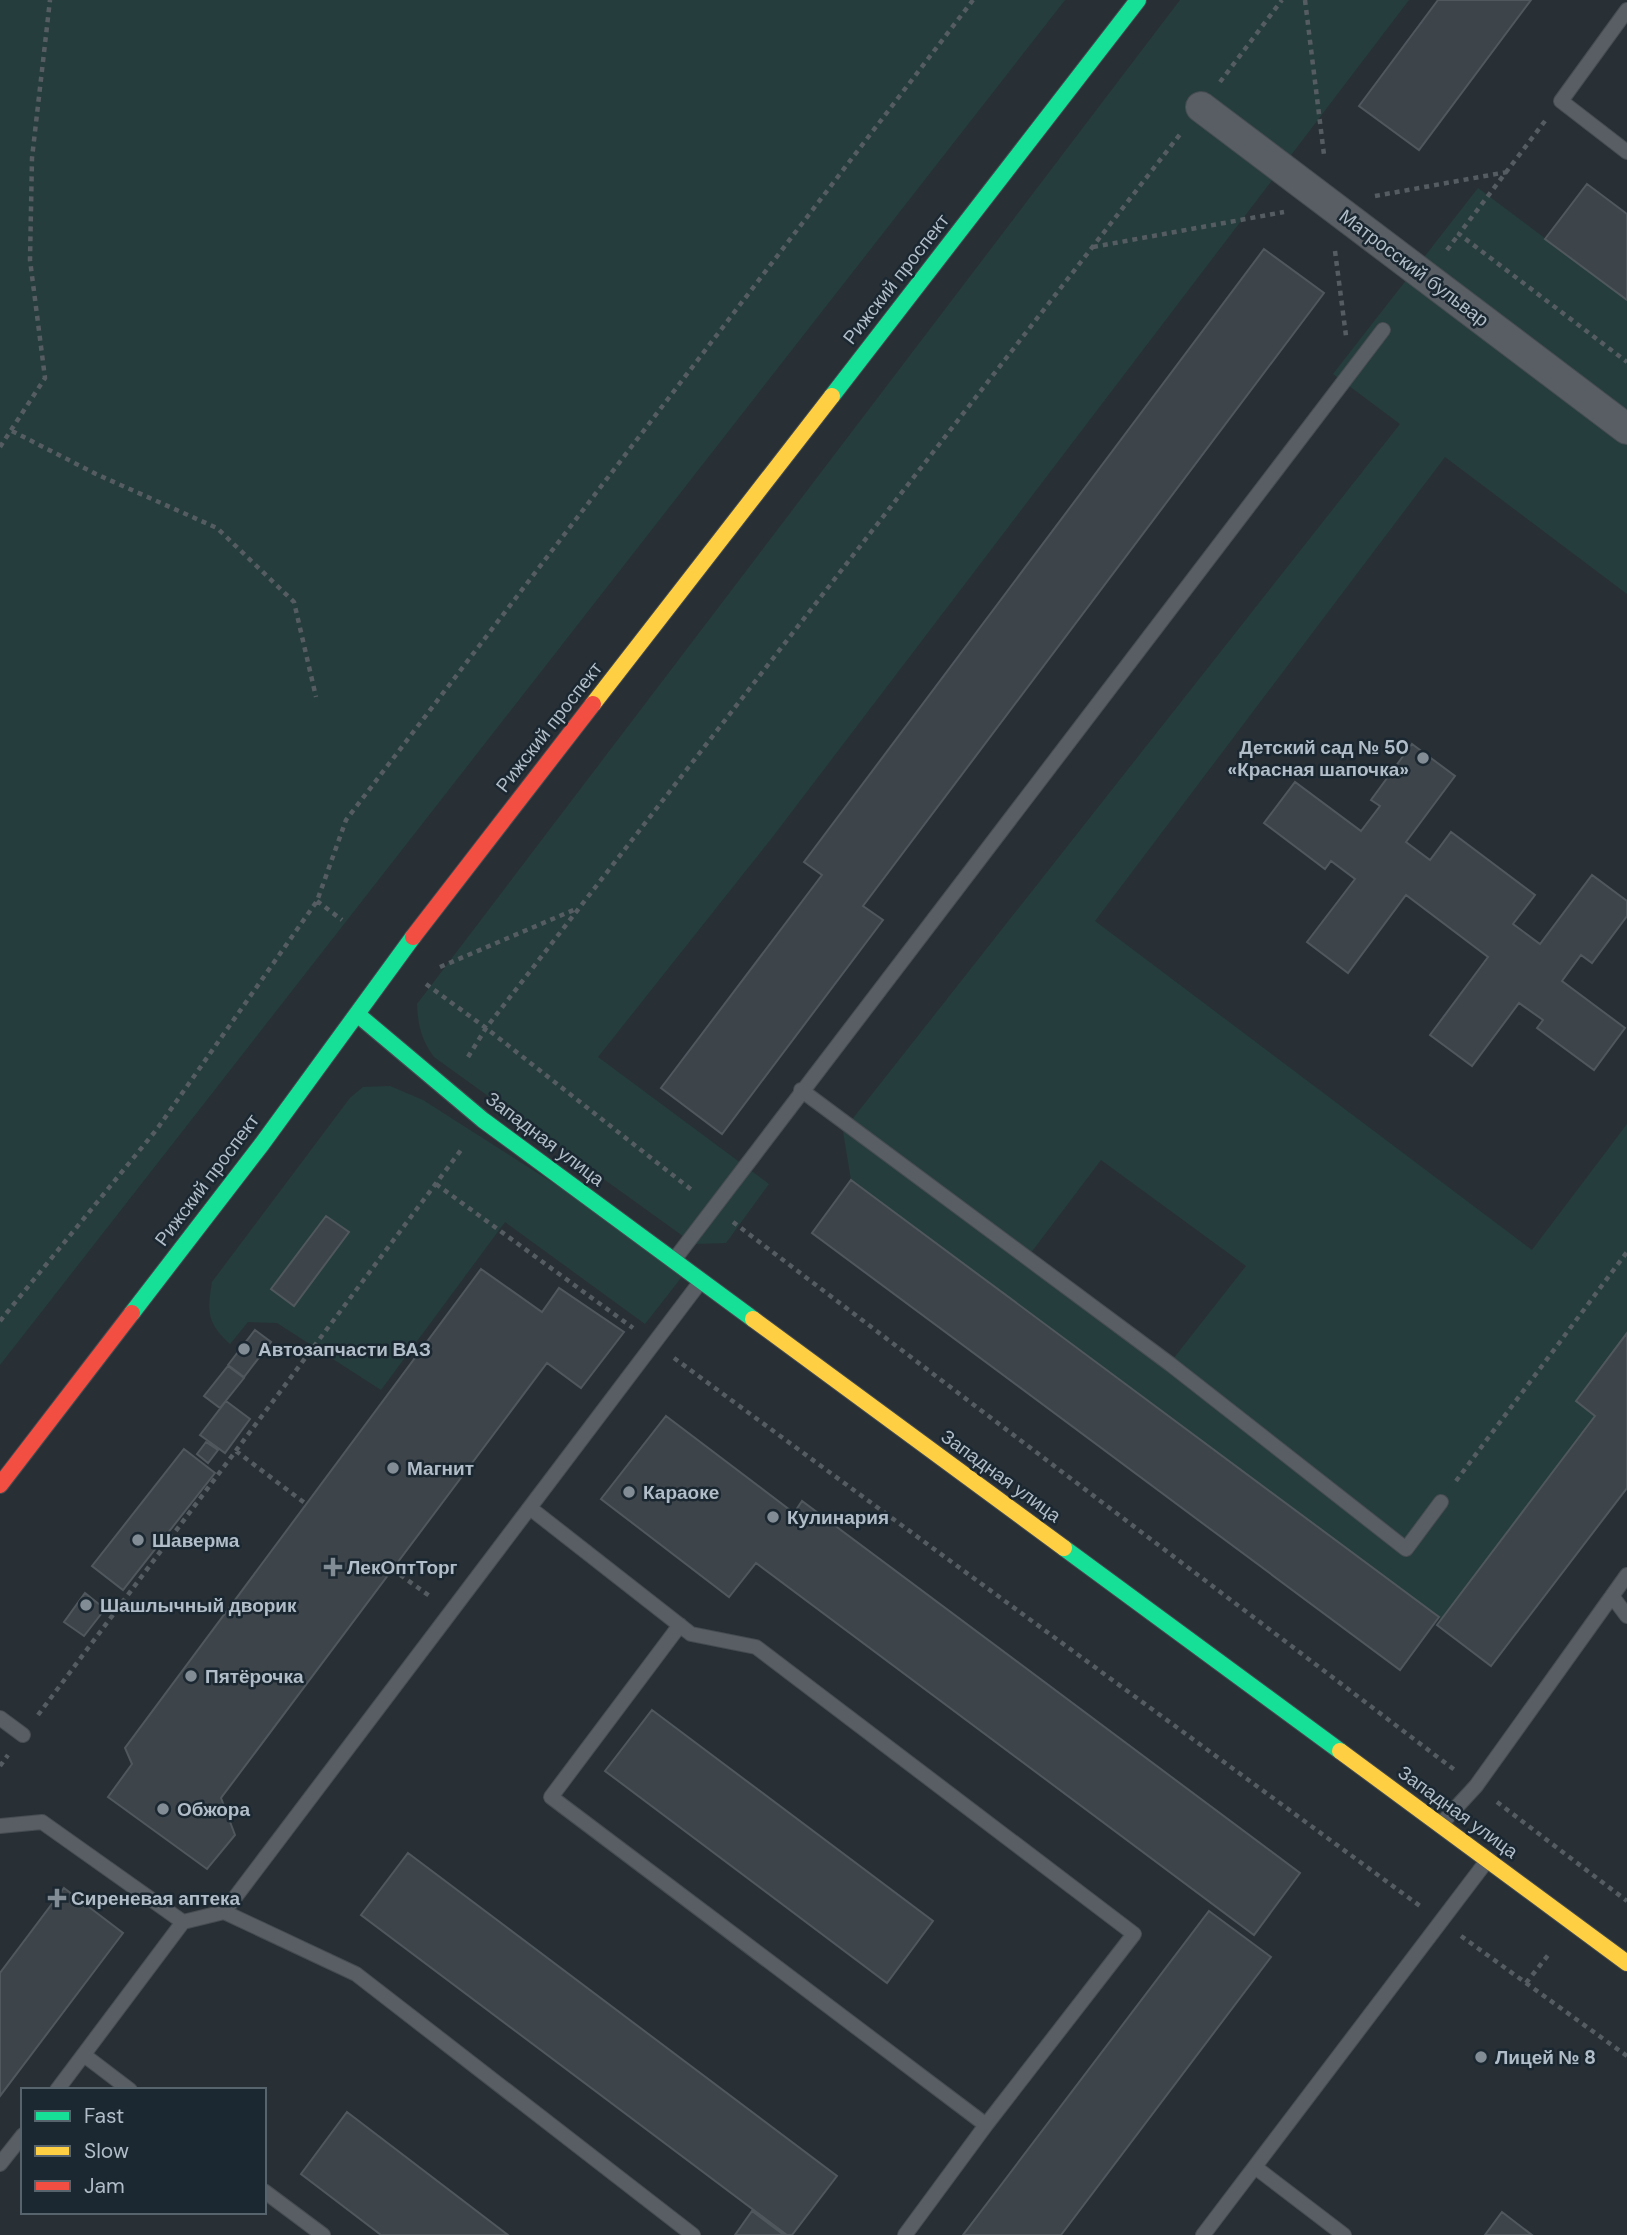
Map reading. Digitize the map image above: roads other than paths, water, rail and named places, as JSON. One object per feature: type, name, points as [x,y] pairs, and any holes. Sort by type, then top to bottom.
[{"type":"main road","name":"Рижский проспект","points":[[0,1485],[262,1144],[420,928],[1138,0]]},
{"type":"main road","name":"Западная улица","points":[[357,1014],[482,1120],[1627,1963]]},
{"type":"street","name":"Матросский бульвар","points":[[1201,107],[1627,429]]},
{"type":"lane","points":[[1627,10],[1560,101],[1627,152]]},
{"type":"lane","points":[[673,1261],[1383,330]]},
{"type":"lane","points":[[801,1090],[1170,1364],[1406,1549],[1441,1502]]},
{"type":"lane","points":[[59,2088],[183,1922],[224,1912],[701,1281]]},
{"type":"lane","points":[[530,1508],[691,1634],[756,1647],[1134,1934],[986,2125],[905,2235]]},
{"type":"lane","points":[[1440,1825],[1476,1786],[1627,1575]]},
{"type":"lane","points":[[1612,1596],[1627,1616]]},
{"type":"lane","points":[[680,1625],[551,1797],[986,2125]]},
{"type":"lane","points":[[0,1718],[23,1735]]},
{"type":"lane","points":[[0,1826],[43,1822],[183,1922]]},
{"type":"lane","points":[[1203,2235],[1487,1860]]},
{"type":"lane","points":[[224,1912],[356,1975],[693,2235]]},
{"type":"lane","points":[[84,2055],[127,2088]]},
{"type":"lane","points":[[0,2164],[21,2138]]},
{"type":"lane","points":[[1255,2167],[1344,2235]]},
{"type":"lane","points":[[266,2192],[323,2235]]},
{"type":"place","name":"Детский сад № 50 «Красная шапочка»","points":[[1423,758]]},
{"type":"place","name":"Автозапчасти ВАЗ","points":[[244,1349]]},
{"type":"place","name":"Магнит","points":[[393,1468]]},
{"type":"place","name":"Караоке","points":[[629,1492]]},
{"type":"place","name":"Кулинария","points":[[773,1517]]},
{"type":"place","name":"Шаверма","points":[[138,1540]]},
{"type":"place","name":"ЛекОптТорг","points":[[333,1567]]},
{"type":"place","name":"Шашлычный дворик","points":[[86,1605]]},
{"type":"place","name":"Пятёрочка","points":[[191,1676]]},
{"type":"place","name":"Обжора","points":[[163,1809]]},
{"type":"place","name":"Сиреневая аптека","points":[[57,1898]]},
{"type":"place","name":"Лицей № 8","points":[[1481,2057]]}]
